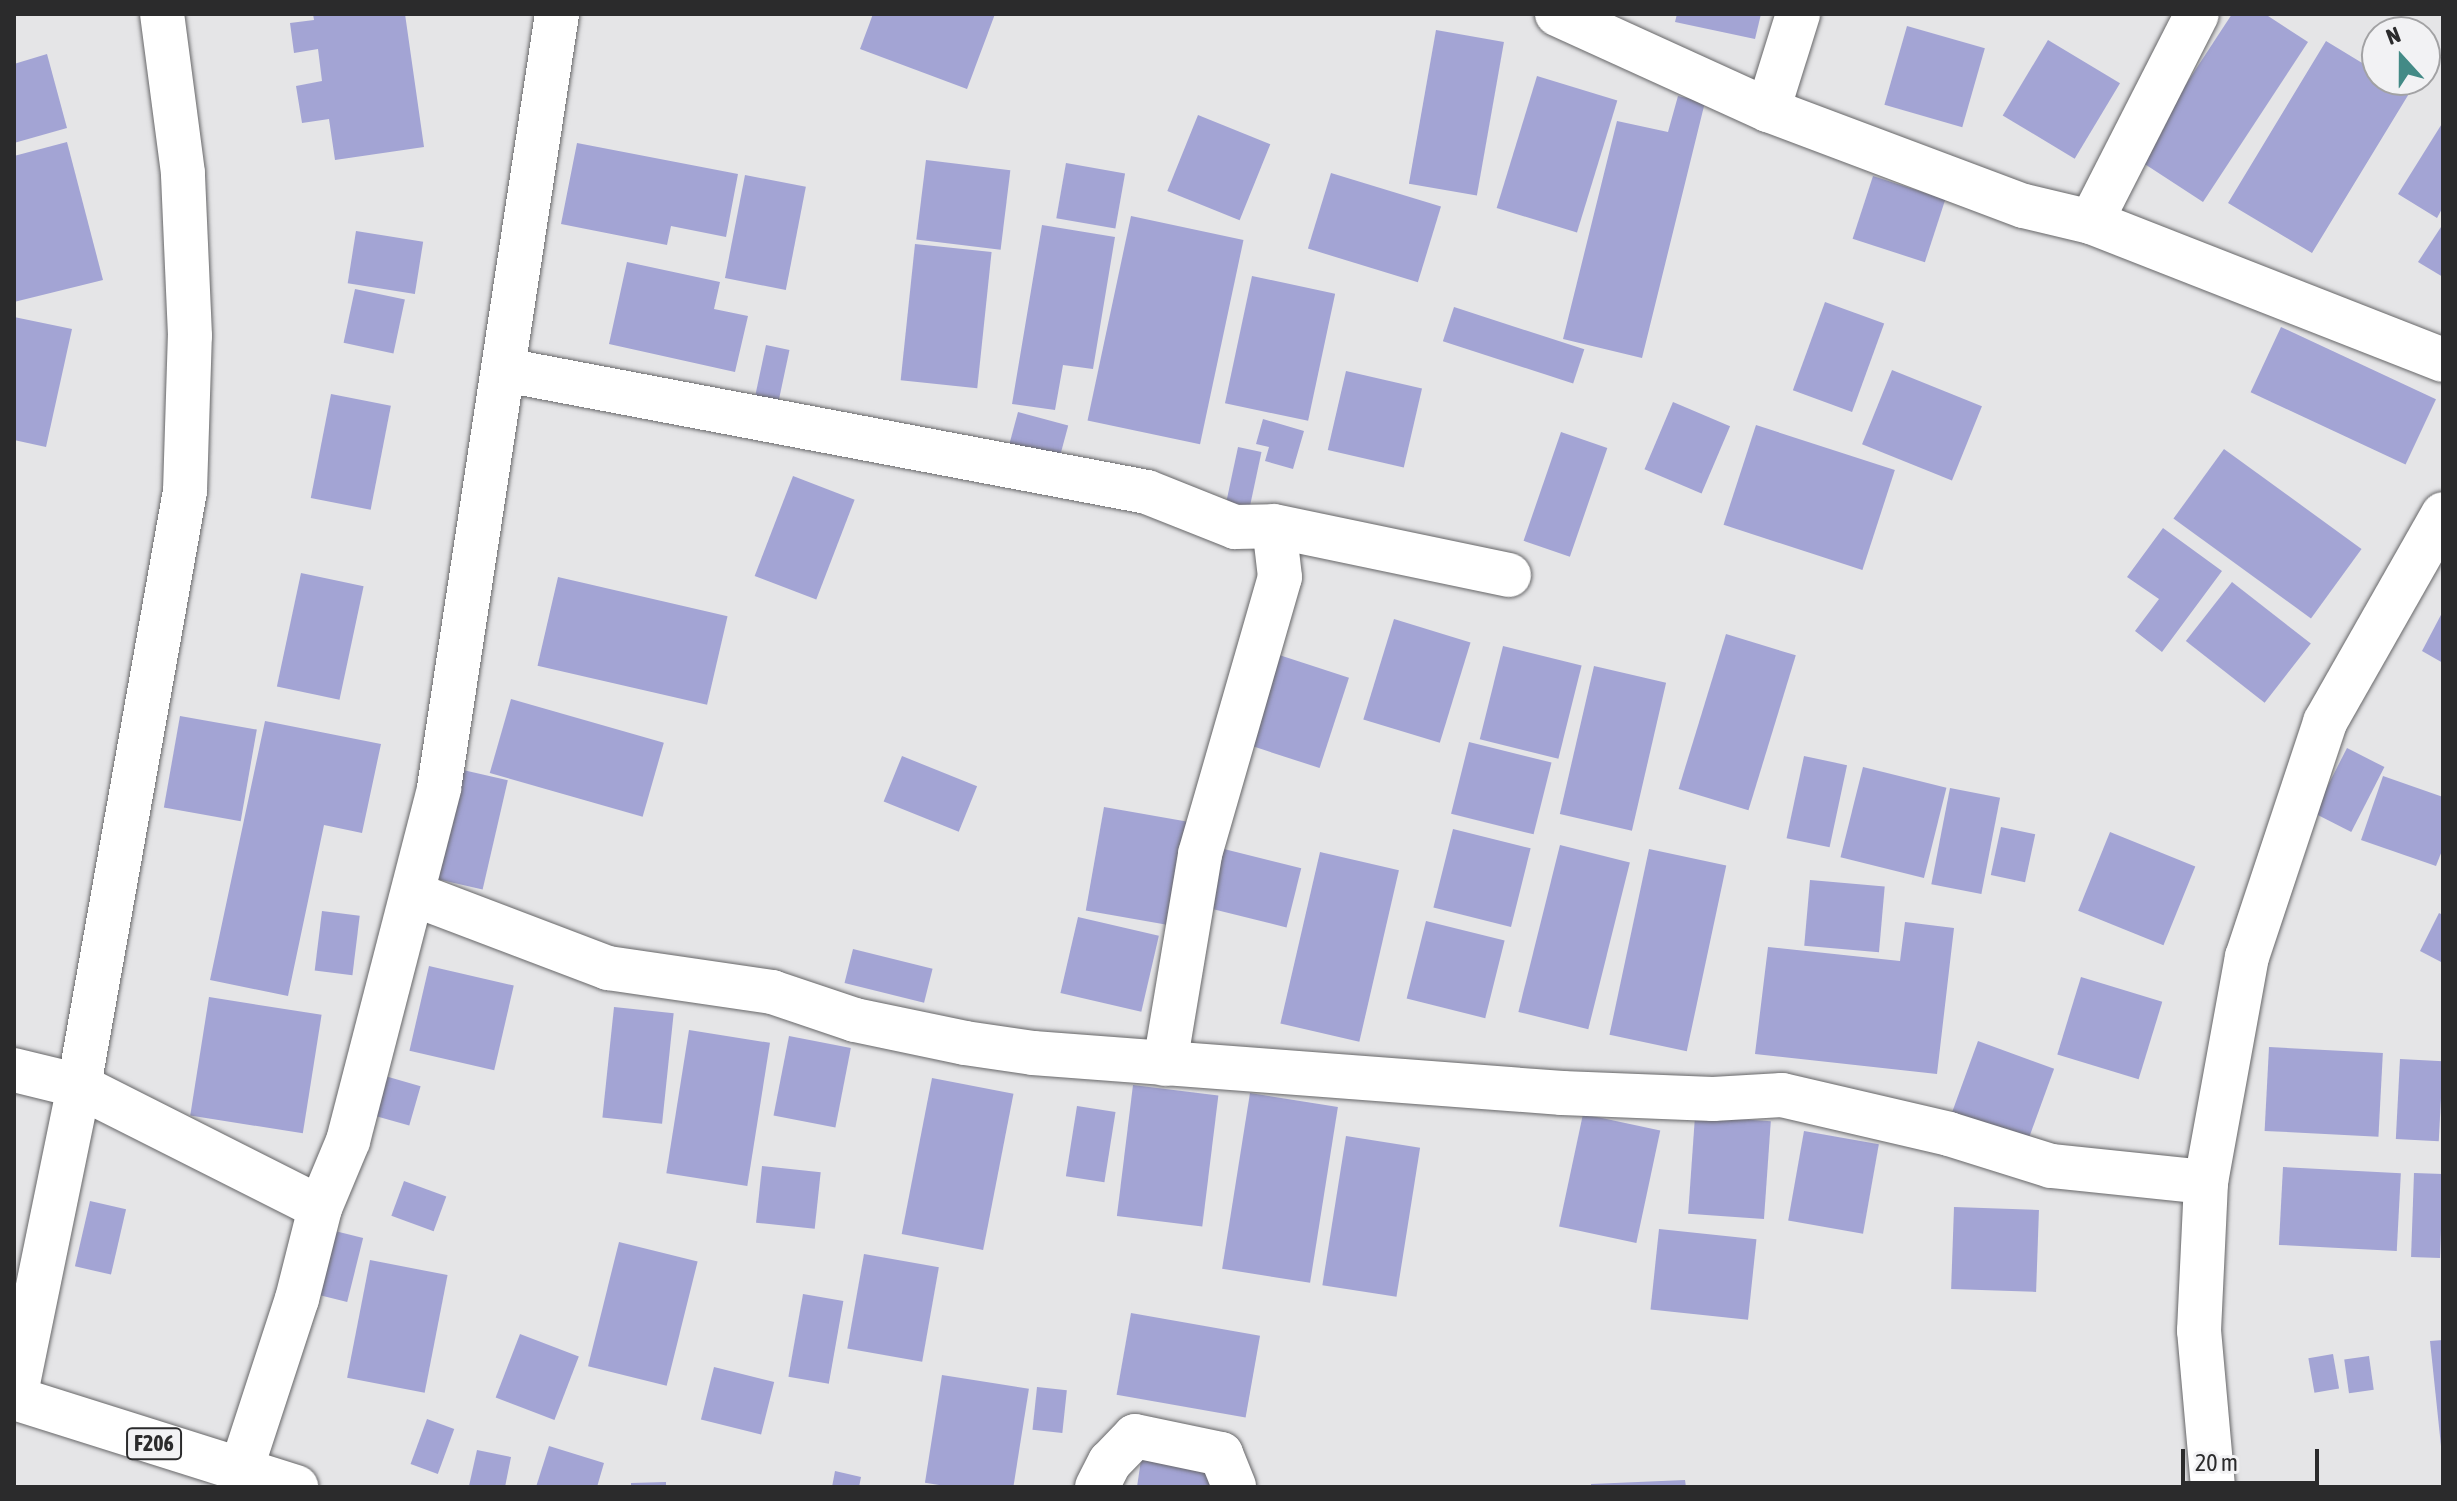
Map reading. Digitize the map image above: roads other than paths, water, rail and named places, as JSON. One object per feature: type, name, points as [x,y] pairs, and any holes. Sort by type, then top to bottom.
[{"type":"street","points":[[14,1398],[79,1086],[185,491],[190,336],[183,173],[162,14]]},
{"type":"street","points":[[240,1473],[297,1299],[320,1208],[348,1141],[439,788],[557,14]]},
{"type":"street","points":[[1557,14],[1768,110],[2024,206],[2091,222],[2443,360]]},
{"type":"street","points":[[1768,110],[1798,14]]},
{"type":"street","points":[[2091,222],[2197,14]]},
{"type":"street","points":[[505,370],[1147,492],[1235,527],[1274,526],[1509,575]]},
{"type":"street","points":[[2213,1487],[2199,1331],[2206,1182],[2247,957],[2325,722],[2443,514]]},
{"type":"street","points":[[1165,1064],[1200,854],[1280,577],[1274,526]]},
{"type":"street","points":[[413,894],[608,968],[772,992],[855,1020],[965,1043],[1165,1064],[1273,1068],[1562,1093],[1713,1099],[1782,1095],[1949,1134],[2051,1166],[2206,1182]]},
{"type":"street","points":[[14,1070],[79,1086],[320,1208]]},
{"type":"street","name":"F206","points":[[14,1398],[240,1473],[296,1487]]},
{"type":"street","points":[[1097,1487],[1110,1462],[1135,1436],[1221,1454],[1234,1487]]}]
